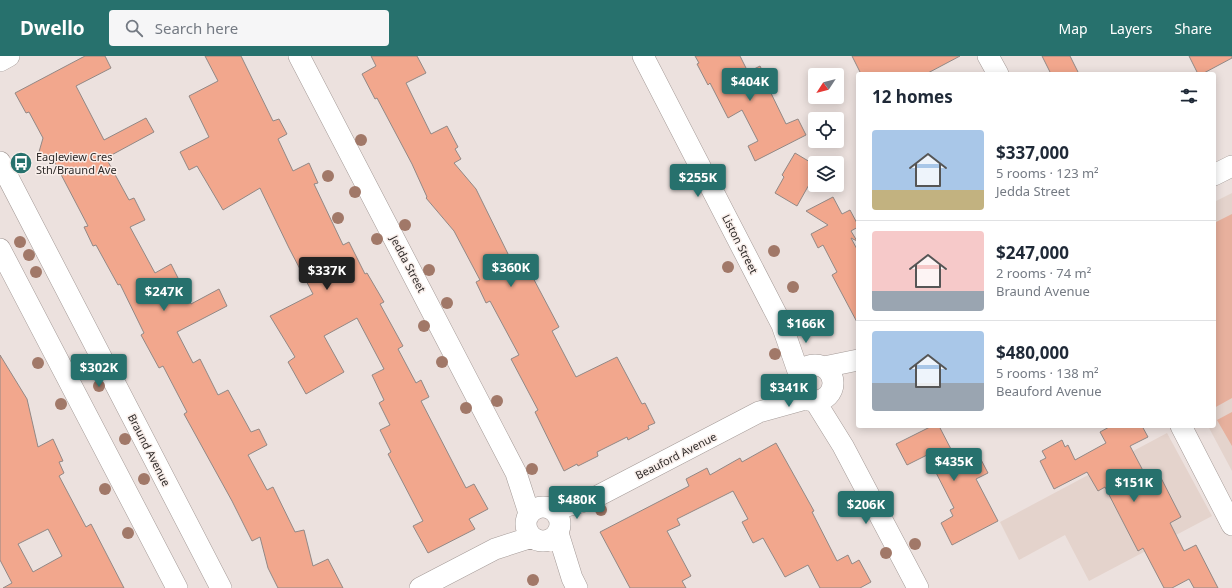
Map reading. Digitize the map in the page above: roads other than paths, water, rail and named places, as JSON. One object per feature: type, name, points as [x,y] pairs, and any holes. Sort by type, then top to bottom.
[{"type":"street","points":[[0,60],[9,56]]},
{"type":"street","name":"Jedda Street","points":[[299,56],[516,473],[575,583]]},
{"type":"street","name":"Liston Street","points":[[643,56],[782,325],[808,371]]},
{"type":"street","points":[[988,56],[997,72]]},
{"type":"street","name":"Braund Avenue","points":[[0,162],[221,588]]},
{"type":"street","points":[[1216,174],[1232,166]]},
{"type":"street","points":[[0,249],[177,588]]},
{"type":"street","name":"Beauford Avenue","points":[[759,412],[808,371],[856,360]]},
{"type":"street","name":"Beauford Avenue","points":[[420,588],[759,412],[821,395],[856,367]]},
{"type":"street","points":[[821,395],[799,391],[808,371],[831,374],[821,395],[843,446],[918,588]]},
{"type":"street","points":[[1182,428],[1232,524]]},
{"type":"place","name":"Eagleview Cres Sth/Braund Ave","points":[[21,163]]}]
